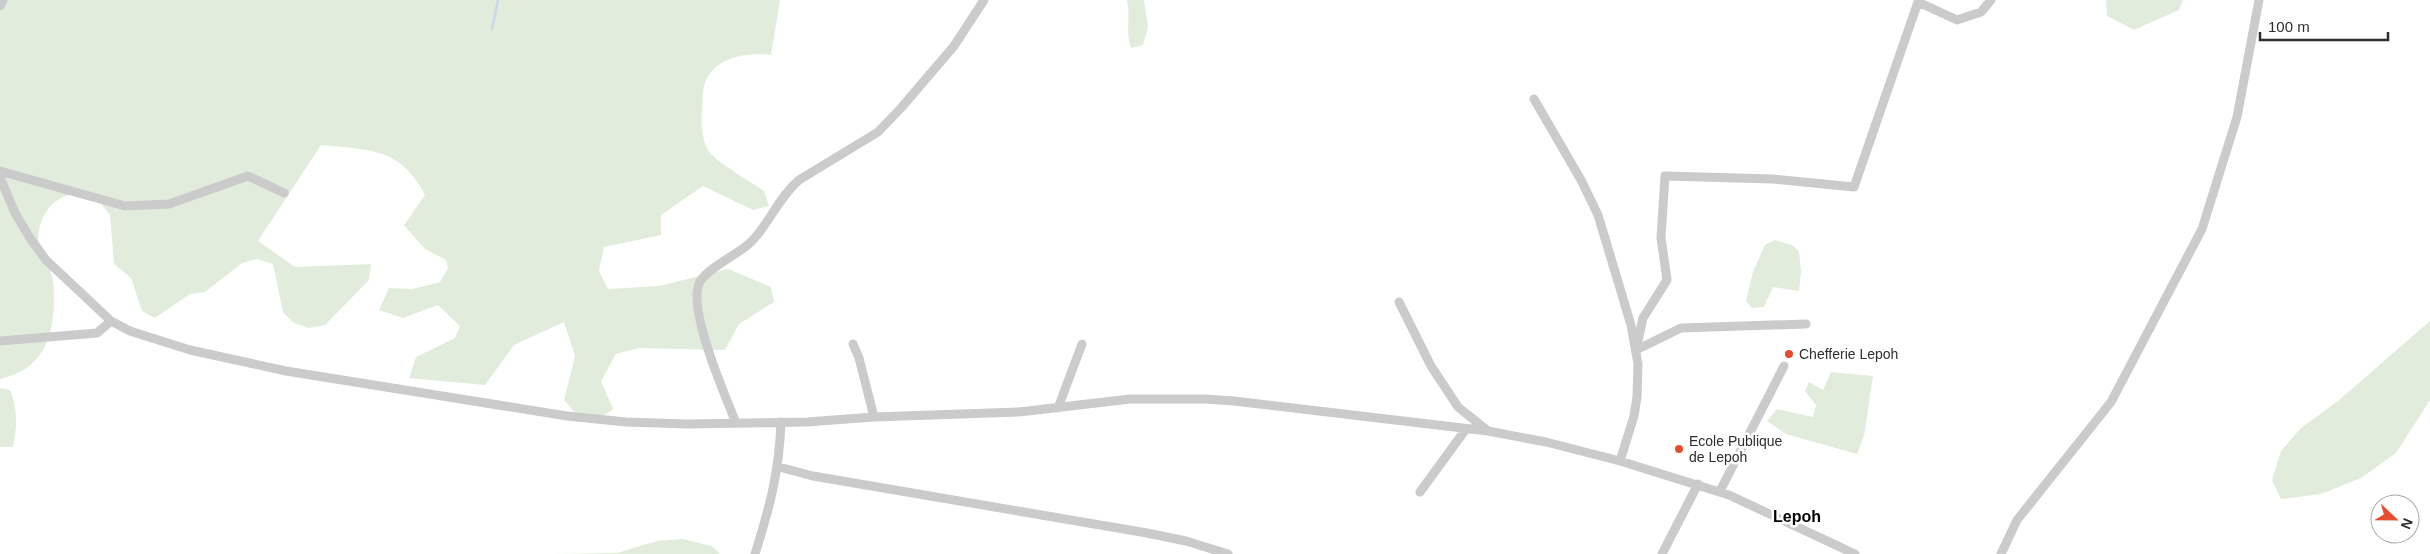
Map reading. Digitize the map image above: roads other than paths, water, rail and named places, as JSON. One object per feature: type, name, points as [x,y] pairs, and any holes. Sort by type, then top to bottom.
[{"type":"street","points":[[0,6],[3,0]]},
{"type":"street","points":[[736,423],[713,367],[701,323],[697,295],[701,280],[754,239],[788,189],[799,180],[878,132],[954,46],[984,0]]},
{"type":"street","points":[[1620,461],[1634,416],[1637,398],[1636,350],[1643,318],[1667,280],[1661,238],[1665,176],[1772,179],[1854,187],[1918,2],[1957,20],[1981,12],[1991,0]]},
{"type":"street","points":[[2001,554],[2017,520],[2111,402],[2202,229],[2238,118],[2259,0]]},
{"type":"street","points":[[1534,99],[1581,180],[1598,215],[1610,252],[1636,350]]},
{"type":"street","points":[[0,171],[125,206],[169,204],[248,176],[284,192]]},
{"type":"street","points":[[0,177],[15,213],[41,252],[111,321],[130,331],[190,350],[246,363],[386,388],[603,420],[687,424],[781,422],[1019,412],[1130,399],[1205,398],[1488,431],[1532,438],[1620,461],[1720,491],[1856,554]]},
{"type":"street","points":[[1399,302],[1431,366],[1458,407],[1488,431]]},
{"type":"street","points":[[0,341],[97,333],[111,321]]},
{"type":"street","points":[[1636,350],[1681,328],[1806,324]]},
{"type":"street","points":[[853,344],[874,417]]},
{"type":"street","points":[[1058,408],[1082,344]]},
{"type":"street","points":[[1720,491],[1784,366]]},
{"type":"street","points":[[755,554],[779,467],[781,422]]},
{"type":"street","points":[[1420,492],[1466,429]]},
{"type":"street","points":[[779,467],[821,478],[1156,535],[1186,541],[1228,554]]},
{"type":"street","points":[[1662,554],[1698,484]]},
{"type":"waterway","points":[[492,29],[498,0]]},
{"type":"place","name":"Chefferie Lepoh","points":[[1789,354]]},
{"type":"place","name":"Ecole Publique de Lepoh","points":[[1679,449]]},
{"type":"district","name":"Lepoh","points":[[1797,516]]}]
